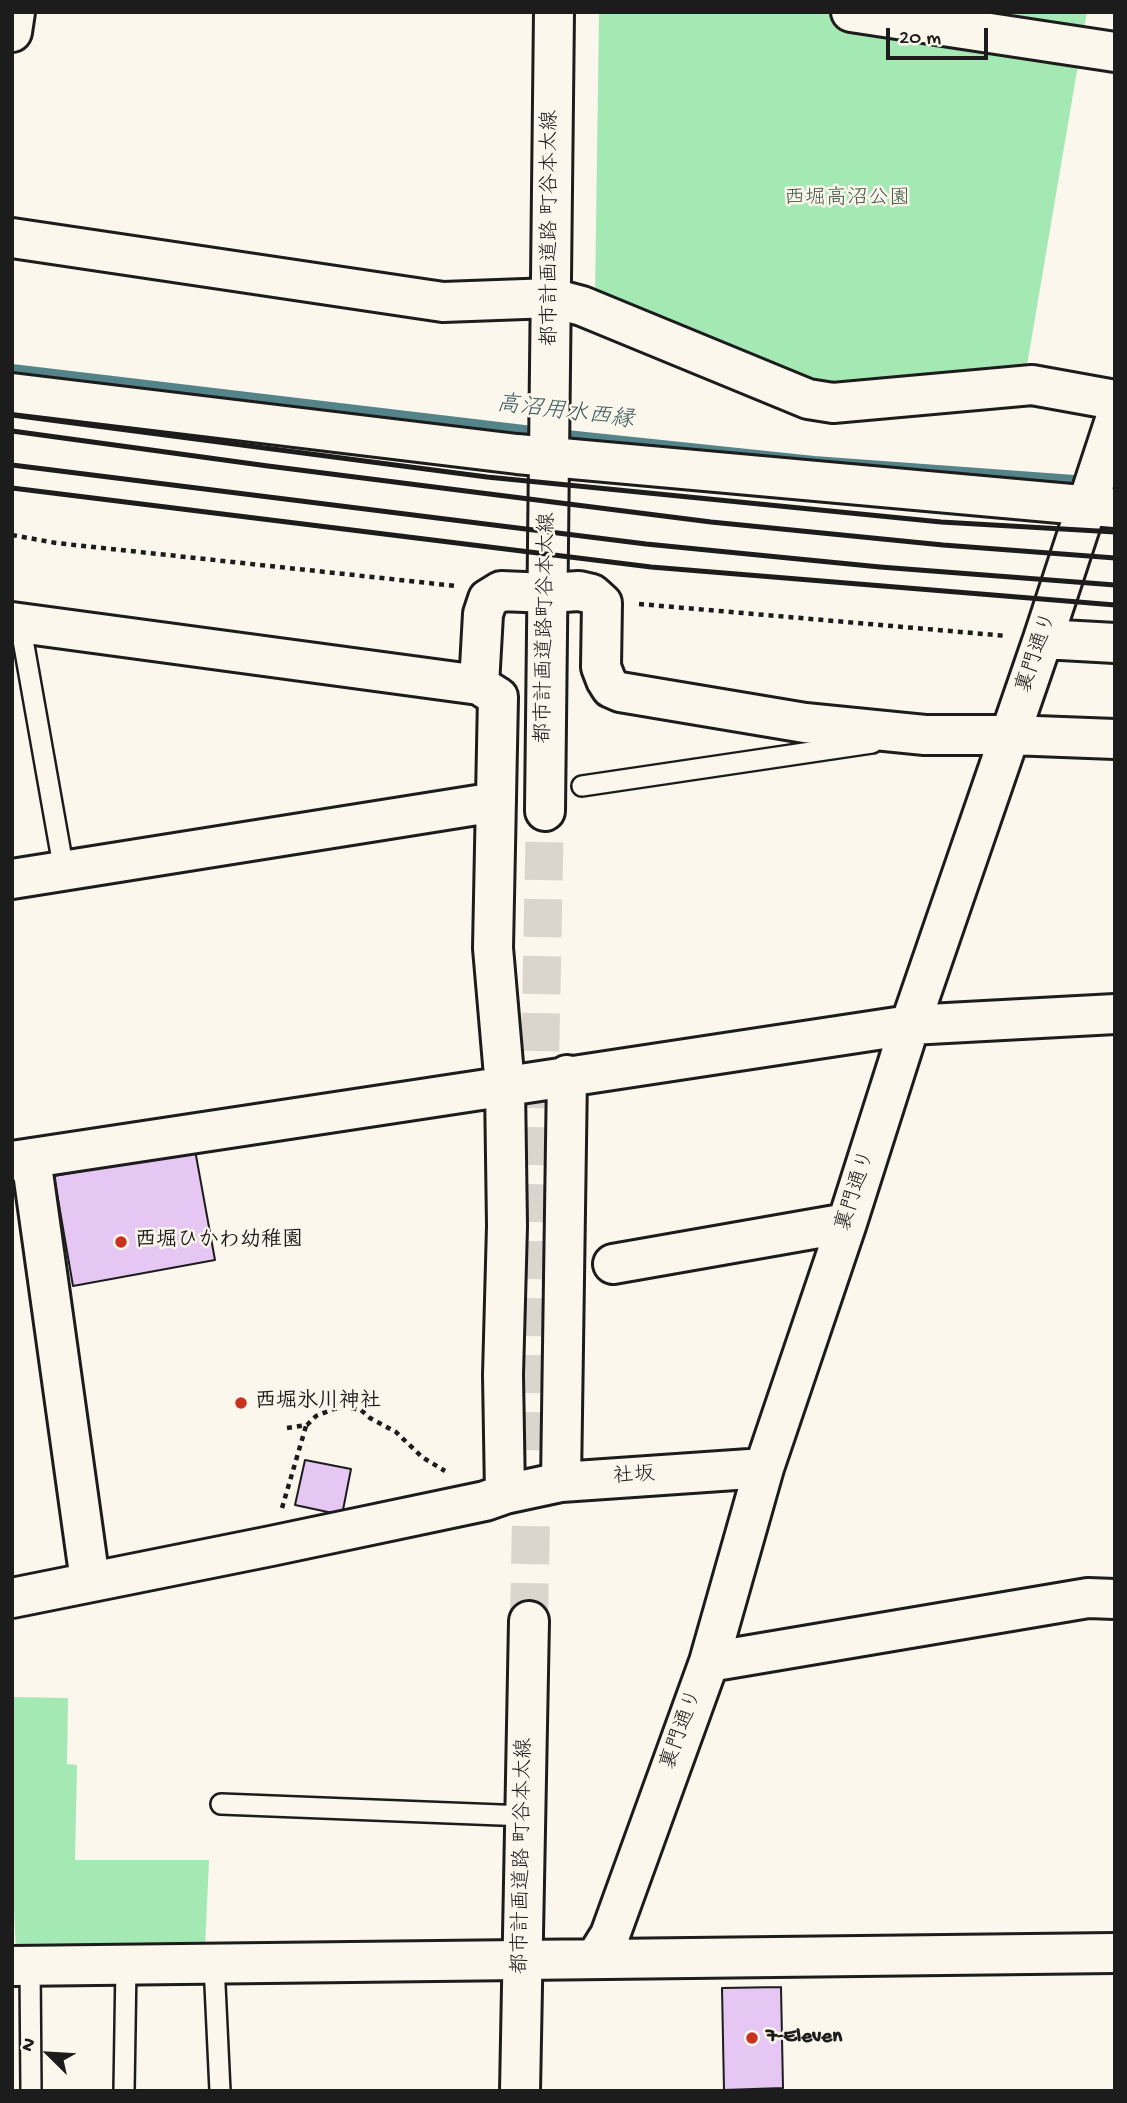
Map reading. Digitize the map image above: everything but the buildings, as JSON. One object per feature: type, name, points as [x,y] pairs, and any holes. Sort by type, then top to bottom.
[{"type":"street","points":[[12,32],[15,12]]},
{"type":"street","name":"都市計画道路 町谷本太線","points":[[550,441],[554,12]]},
{"type":"street","points":[[850,12],[1115,52]]},
{"type":"street","points":[[12,238],[443,302],[552,298],[582,306],[808,399],[833,403],[1032,385],[1115,400]]},
{"type":"street","points":[[12,393],[517,454],[550,441],[1098,495]]},
{"type":"street","name":"裏門通り","points":[[595,1959],[610,1935],[709,1662],[764,1468],[847,1223],[910,1025],[1043,639],[1098,495],[1115,420]]},
{"type":"street","name":"都市計画道路町谷本太線","points":[[545,811],[550,441]]},
{"type":"street","points":[[479,685],[483,614],[488,598],[498,593],[518,590],[548,593],[579,591],[592,594],[602,603],[601,667],[611,688],[620,691],[805,723],[925,736],[1115,739]]},
{"type":"street","points":[[16,622],[479,685],[498,697],[493,947],[505,1087],[505,1494]]},
{"type":"street","points":[[1043,639],[1115,643]]},
{"type":"street","points":[[12,879],[496,802]]},
{"type":"street","points":[[90,1581],[22,1160],[505,1087],[567,1075],[910,1025],[1115,1014]]},
{"type":"street","points":[[561,1482],[567,1075]]},
{"type":"street","points":[[613,1264],[847,1223]]},
{"type":"street","name":"社坂","points":[[12,1598],[485,1501],[561,1482],[764,1468]]},
{"type":"street","points":[[709,1662],[1088,1598],[1115,1599]]},
{"type":"street","name":"都市計画道路 町谷本太線","points":[[520,2091],[530,1621]]},
{"type":"street","points":[[21,1966],[1115,1953]]},
{"type":"lane","points":[[16,622],[64,871]]},
{"type":"lane","points":[[582,786],[925,736]]},
{"type":"lane","points":[[221,1804],[526,1816]]},
{"type":"lane","points":[[214,1964],[219,2091]]},
{"type":"lane","points":[[124,2091],[126,1965]]},
{"type":"lane","points":[[21,1966],[31,2091]]},
{"type":"path","points":[[12,535],[56,543],[498,593]]},
{"type":"path","points":[[602,603],[1043,639]]},
{"type":"path","points":[[271,1546],[307,1425],[316,1416],[345,1407],[360,1410],[405,1439],[422,1457],[450,1473]]},
{"type":"path","points":[[287,1428],[307,1425]]},
{"type":"green space","name":"西堀高沼公園","points":[[599,12],[1087,12],[1027,365],[833,391],[595,300]]},
{"type":"green space","points":[[12,1697],[68,1698],[67,1764],[77,1765],[75,1860],[209,1860],[205,1949],[16,1953],[12,1867]]},
{"type":"waterway","name":"高沼用水西縁","points":[[12,369],[541,432]]},
{"type":"waterway","name":"高沼用水西縁","points":[[557,434],[814,461],[1088,481]]},
{"type":"tunnel","points":[[529,1621],[545,811]]},
{"type":"railway","points":[[12,415],[487,477],[941,522],[1115,532]]},
{"type":"railway","points":[[12,431],[711,522],[943,545],[1115,558]]},
{"type":"railway","points":[[12,465],[646,544],[880,567],[1115,585]]},
{"type":"railway","points":[[12,488],[651,567],[1115,605]]},
{"type":"place","name":"西堀ひかわ幼稚園","points":[[121,1242]]},
{"type":"place","name":"西堀氷川神社","points":[[241,1403]]},
{"type":"place","name":"7-Eleven","points":[[752,2038]]}]
